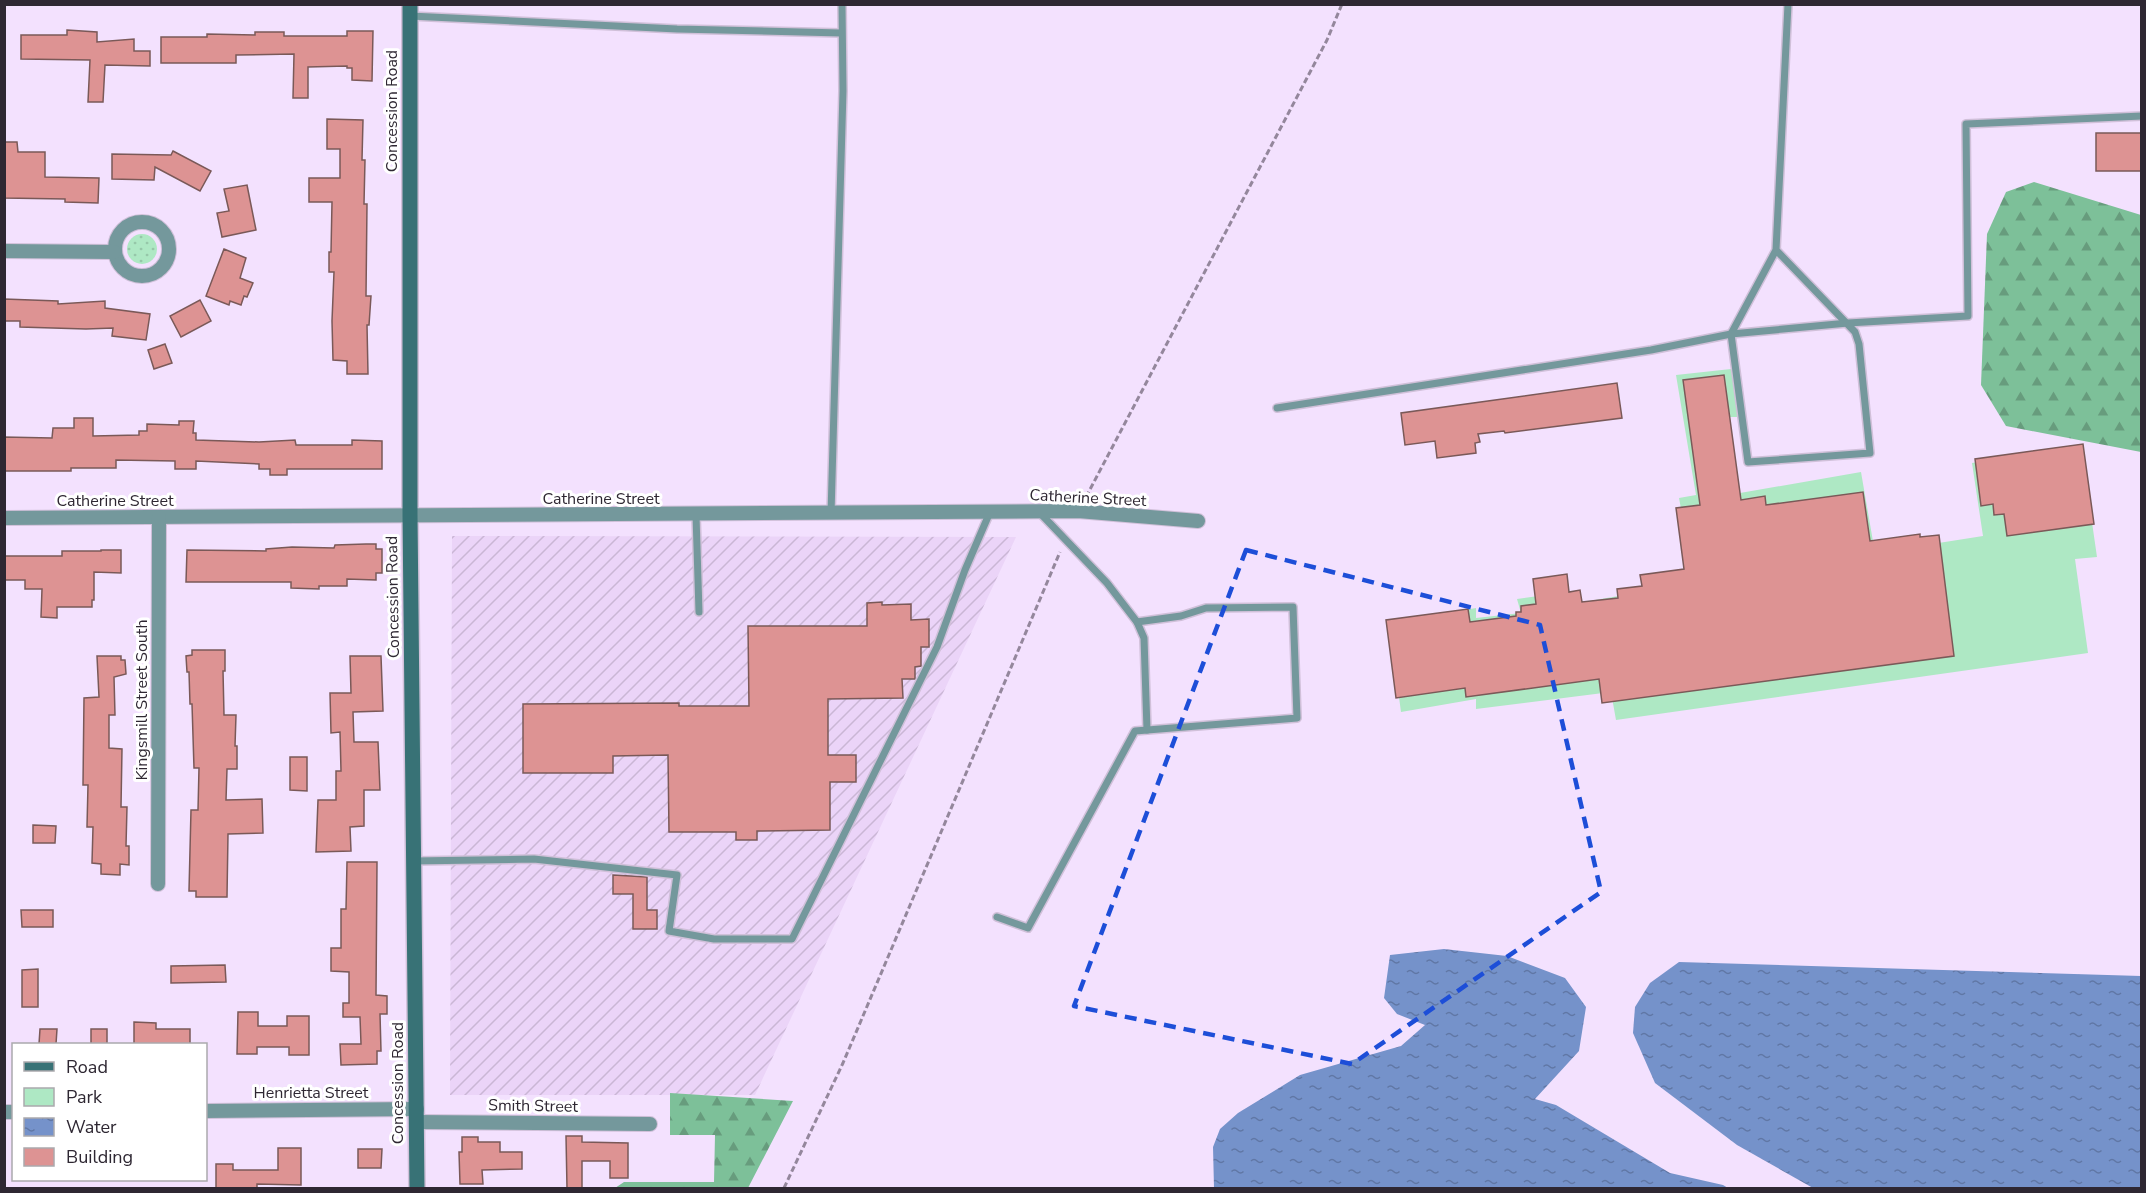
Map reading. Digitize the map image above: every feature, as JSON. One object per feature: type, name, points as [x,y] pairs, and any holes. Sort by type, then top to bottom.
[{"type":"street","name":"Concession Road","points":[[410,10],[410,515],[417,1188]]},
{"type":"street","points":[[140,222],[157,226],[164,232],[170,249],[164,267],[148,276],[130,274],[122,269],[114,252],[118,235],[131,224],[140,222]]},
{"type":"street","points":[[4,251],[114,252]]},
{"type":"street","name":"Catherine Street","points":[[4,518],[1078,511],[1198,521]]},
{"type":"street","name":"Kingsmill Street South","points":[[158,884],[159,517]]},
{"type":"street","name":"Henrietta Street","points":[[207,1111],[417,1116]]},
{"type":"street","name":"Smith Street","points":[[417,1116],[650,1124]]},
{"type":"lane","points":[[831,514],[843,91],[842,4]]},
{"type":"lane","points":[[1776,250],[1855,332],[1859,344],[1869,453],[1748,462],[1731,334],[1776,250],[1788,4]]},
{"type":"lane","points":[[410,10],[677,29],[841,33]]},
{"type":"lane","points":[[1277,408],[1652,350],[1731,334],[1848,323],[1968,316],[1966,124],[2142,116]]},
{"type":"lane","points":[[414,861],[534,859],[677,875],[669,931],[714,939],[792,939],[937,647],[965,570],[990,512]]},
{"type":"lane","points":[[1038,512],[1107,583],[1137,622],[1144,638],[1147,730]]},
{"type":"lane","points":[[696,515],[699,612]]},
{"type":"lane","points":[[997,917],[1028,928],[1135,731],[1297,718],[1293,607],[1206,608],[1181,616],[1137,622]]},
{"type":"path","points":[[1078,511],[1327,40],[1342,4]]},
{"type":"path","points":[[784,1188],[843,1063],[1066,539]]},
{"type":"highlighted area","points":[[1246,550],[1540,625],[1601,892],[1352,1064],[1074,1006]]},
{"type":"shaded area","points":[[452,536],[1016,537],[755,1095],[450,1095]]},
{"type":"green space","points":[[2034,182],[2141,215],[2141,452],[2006,426],[1981,385],[1987,234],[2006,192]]},
{"type":"green space","points":[[142,234],[153,238],[157,249],[153,260],[142,264],[131,260],[127,249],[131,238]]},
{"type":"green space","points":[[1731,369],[1739,417],[1728,417],[1740,493],[1861,472],[1875,553],[1983,536],[1972,463],[2081,446],[2097,557],[2075,559],[2088,653],[1616,720],[1611,692],[1476,709],[1476,699],[1401,712],[1389,623],[1476,608],[1476,618],[1521,613],[1517,599],[1574,591],[1594,620],[1589,601],[1695,583],[1679,498],[1696,495],[1676,375]]},
{"type":"green space","points":[[670,1093],[793,1101],[748,1188],[615,1188],[624,1182],[714,1182],[715,1135],[670,1135]]},
{"type":"water","points":[[1444,949],[1507,956],[1565,978],[1586,1007],[1579,1051],[1535,1099],[1556,1105],[1670,1173],[1728,1188],[1214,1188],[1213,1147],[1220,1129],[1238,1113],[1300,1075],[1401,1046],[1425,1025],[1397,1014],[1384,998],[1390,955]]},
{"type":"water","points":[[1679,962],[2141,976],[2141,1188],[1813,1188],[1737,1145],[1655,1083],[1633,1033],[1635,1007],[1650,983]]},
{"type":"building","points":[[67,30],[97,32],[97,42],[134,39],[134,51],[150,51],[150,66],[105,65],[103,102],[88,102],[90,60],[21,59],[21,35],[67,35]]},
{"type":"building","points":[[347,31],[373,31],[372,81],[352,80],[352,68],[347,68],[347,66],[308,67],[308,98],[293,98],[294,54],[236,55],[236,63],[161,63],[161,37],[207,37],[207,34],[255,35],[255,32],[284,32],[284,36],[347,36]]},
{"type":"building","points":[[327,119],[363,120],[364,204],[367,204],[366,296],[371,296],[369,325],[367,325],[368,374],[347,374],[347,361],[333,360],[334,272],[329,272],[332,202],[309,202],[309,178],[340,178],[340,149],[327,149]]},
{"type":"building","points":[[2096,133],[2142,133],[2142,171],[2096,171]]},
{"type":"building","points":[[4,142],[17,142],[18,152],[45,152],[45,177],[99,178],[98,203],[65,202],[65,199],[4,198]]},
{"type":"building","points":[[173,151],[211,171],[200,191],[155,167],[154,180],[112,179],[112,154],[171,155]]},
{"type":"building","points":[[247,185],[256,230],[222,237],[217,213],[229,211],[224,189]]},
{"type":"building","points":[[224,249],[246,258],[240,278],[253,283],[241,305],[230,301],[229,305],[206,296]]},
{"type":"building","points":[[4,299],[58,301],[58,304],[105,301],[105,308],[150,314],[146,340],[112,336],[113,328],[20,327],[20,321],[4,321]]},
{"type":"building","points":[[200,300],[211,321],[181,337],[170,316]]},
{"type":"building","points":[[165,344],[172,363],[154,369],[148,350]]},
{"type":"building","points":[[1724,375],[1741,500],[1765,496],[1766,505],[1863,492],[1870,541],[1920,534],[1920,537],[1939,535],[1954,656],[1602,703],[1599,679],[1466,697],[1465,688],[1396,698],[1386,620],[1468,609],[1470,622],[1516,616],[1516,612],[1521,612],[1521,606],[1536,604],[1533,579],[1567,574],[1569,592],[1580,590],[1582,602],[1618,598],[1617,589],[1642,586],[1640,575],[1684,569],[1676,508],[1700,505],[1683,380]]},
{"type":"building","points":[[1617,383],[1622,418],[1505,433],[1504,431],[1478,434],[1480,442],[1475,443],[1476,453],[1437,458],[1435,441],[1405,445],[1401,413]]},
{"type":"building","points":[[74,418],[93,418],[93,436],[139,435],[139,431],[147,431],[147,424],[179,425],[179,421],[194,421],[193,433],[196,433],[196,440],[259,442],[295,440],[296,445],[352,445],[352,440],[382,441],[382,469],[287,469],[287,475],[270,475],[270,469],[259,469],[259,464],[196,461],[196,469],[175,469],[175,461],[116,460],[116,468],[4,471],[4,437],[52,438],[53,428],[74,428]]},
{"type":"building","points":[[2083,444],[2094,524],[2007,536],[2004,514],[1994,515],[1993,504],[1981,506],[1975,459]]},
{"type":"building","points":[[376,544],[376,549],[382,549],[382,573],[376,573],[376,580],[347,579],[347,586],[319,586],[319,589],[291,588],[291,582],[186,582],[187,550],[266,551],[266,549],[292,547],[334,548],[335,545]]},
{"type":"building","points":[[121,550],[121,573],[94,572],[92,607],[57,607],[57,618],[41,617],[42,589],[25,589],[25,580],[4,580],[4,556],[62,556],[62,551]]},
{"type":"building","points":[[882,602],[882,605],[911,604],[911,620],[929,619],[929,647],[921,647],[921,666],[915,667],[915,679],[902,679],[903,698],[828,699],[828,755],[856,755],[856,782],[830,782],[830,830],[757,831],[757,840],[736,840],[736,832],[669,832],[668,755],[613,756],[613,773],[523,773],[523,704],[679,703],[679,706],[749,706],[748,626],[867,626],[867,603]]},
{"type":"building","points":[[192,650],[225,650],[224,715],[236,715],[235,746],[237,746],[237,769],[227,769],[226,800],[262,799],[263,833],[228,834],[227,897],[196,897],[196,891],[189,891],[191,810],[198,810],[199,768],[194,768],[192,704],[190,704],[186,656],[192,655]]},
{"type":"building","points":[[97,656],[121,656],[121,660],[125,660],[126,674],[114,677],[115,715],[109,715],[109,748],[122,749],[121,807],[127,807],[126,846],[129,846],[129,865],[120,864],[120,875],[101,874],[101,864],[92,863],[93,827],[87,827],[88,785],[83,785],[84,698],[99,697]]},
{"type":"building","points":[[350,656],[381,656],[383,711],[353,712],[354,742],[378,742],[380,790],[364,790],[364,826],[350,827],[351,851],[316,852],[318,800],[336,800],[336,771],[341,771],[340,732],[331,733],[330,693],[351,693]]},
{"type":"building","points":[[290,757],[307,757],[307,791],[290,790]]},
{"type":"building","points":[[33,825],[56,826],[55,843],[33,843]]},
{"type":"building","points":[[347,862],[377,862],[376,995],[387,996],[387,1014],[380,1014],[381,1051],[377,1051],[377,1064],[341,1065],[340,1044],[361,1044],[360,1017],[343,1017],[343,1003],[349,1003],[349,972],[331,971],[331,948],[341,948],[341,909],[346,909]]},
{"type":"building","points":[[613,875],[647,877],[647,910],[657,910],[657,929],[633,929],[633,894],[613,894]]},
{"type":"building","points":[[21,910],[53,910],[53,927],[22,927]]},
{"type":"building","points":[[225,965],[226,982],[171,983],[171,966]]},
{"type":"building","points":[[38,969],[38,1007],[22,1007],[22,970]]},
{"type":"building","points":[[238,1012],[258,1012],[258,1026],[287,1026],[287,1016],[309,1016],[309,1055],[289,1055],[289,1047],[257,1047],[257,1054],[237,1054]]},
{"type":"building","points":[[134,1022],[156,1023],[156,1029],[190,1029],[190,1043],[134,1043]]},
{"type":"building","points":[[40,1029],[57,1029],[56,1043],[39,1043]]},
{"type":"building","points":[[91,1029],[107,1029],[107,1043],[91,1043]]},
{"type":"building","points":[[566,1136],[582,1136],[582,1142],[628,1143],[628,1178],[610,1178],[610,1161],[582,1161],[582,1188],[567,1188]]},
{"type":"building","points":[[462,1137],[478,1137],[478,1142],[500,1142],[500,1152],[522,1152],[522,1169],[482,1170],[483,1184],[460,1184],[459,1152],[462,1152]]},
{"type":"building","points":[[278,1148],[301,1148],[301,1185],[257,1184],[257,1188],[216,1188],[216,1164],[233,1164],[233,1170],[278,1170]]},
{"type":"building","points":[[358,1149],[382,1149],[381,1168],[358,1168]]}]
